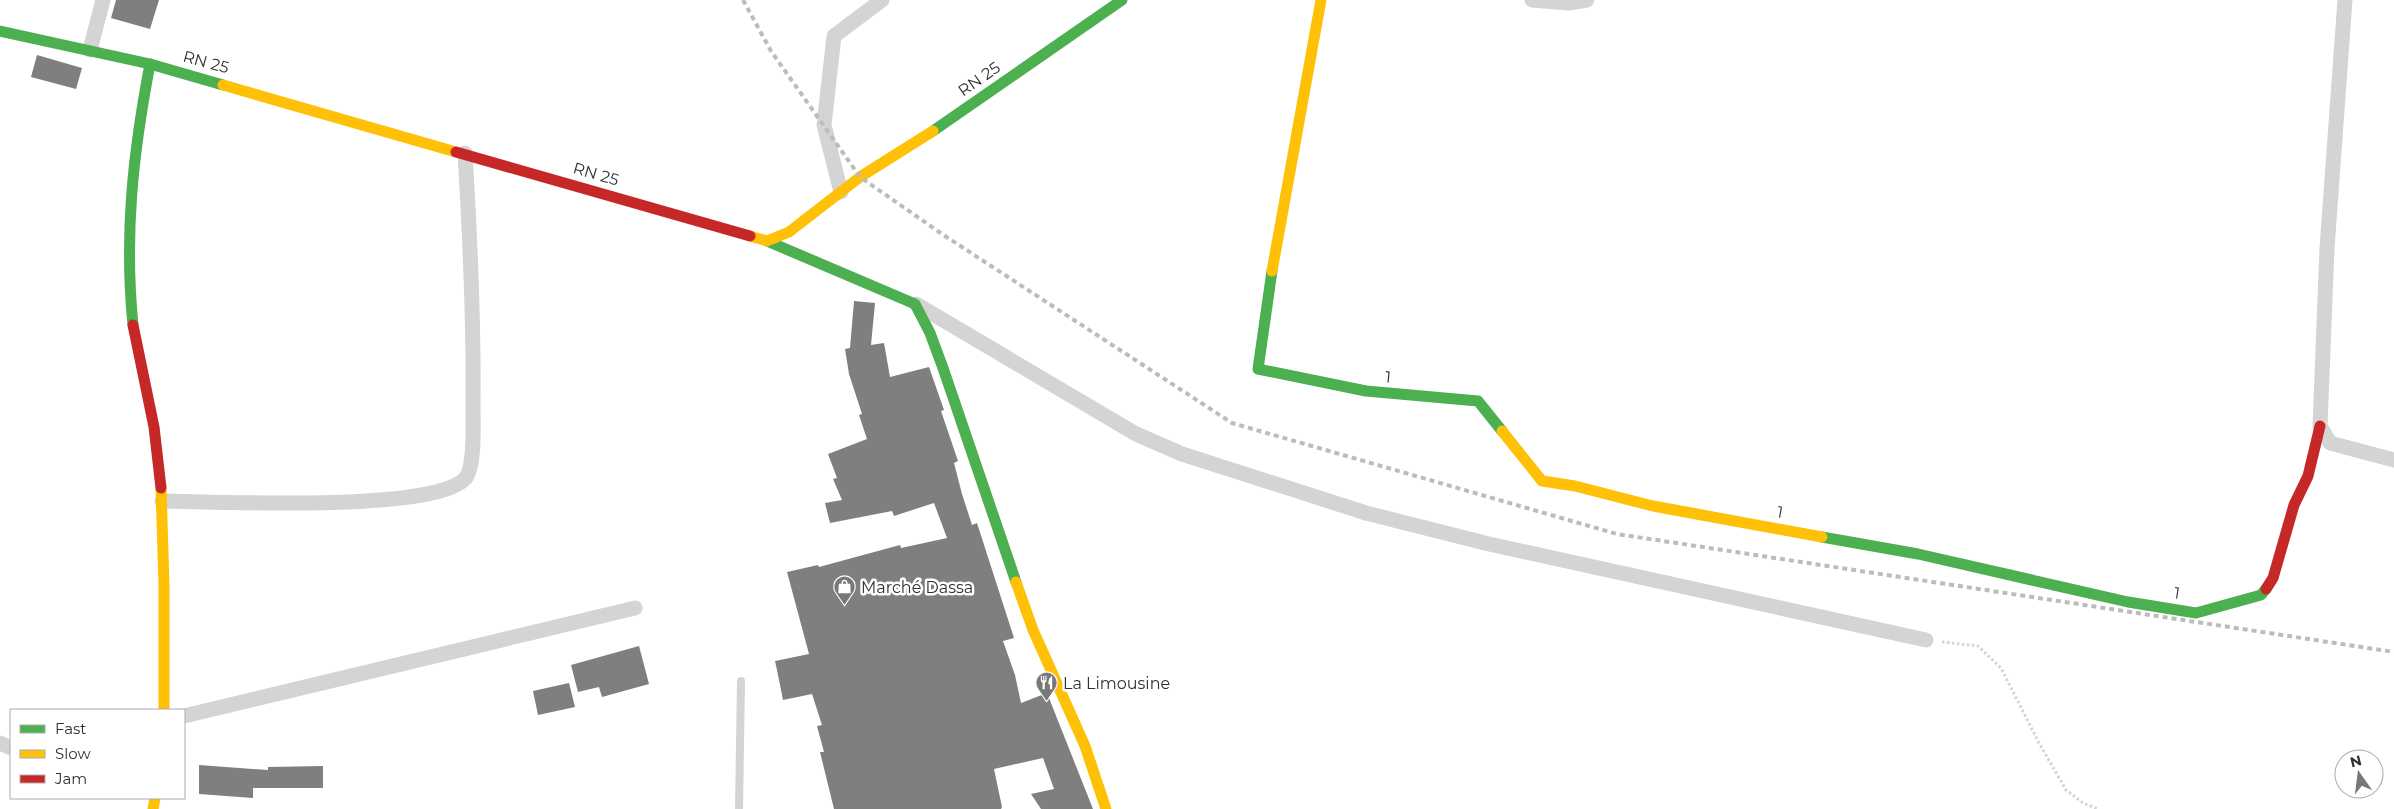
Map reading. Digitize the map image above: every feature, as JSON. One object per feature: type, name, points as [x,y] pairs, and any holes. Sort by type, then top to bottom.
[{"type":"street","points":[[90,50],[103,0]]},
{"type":"street","points":[[841,192],[824,125],[834,36],[882,0]]},
{"type":"street","name":"RN 25","points":[[0,31],[150,64],[465,152],[768,241],[789,232],[841,192],[1122,0]]},
{"type":"street","name":"1","points":[[1322,0],[1274,262],[1258,369],[1366,391],[1478,401],[1542,481],[1575,486],[1654,506],[1918,554],[2128,602],[2196,613],[2261,594],[2273,578],[2294,505],[2308,476],[2320,426]]},
{"type":"street","points":[[1532,0],[1568,3],[1588,0]]},
{"type":"street","points":[[2345,0],[2327,248],[2320,426],[2330,443],[2394,460]]},
{"type":"street","points":[[150,64],[135,141],[130,188],[127,265],[134,329],[159,458],[166,598],[164,709]]},
{"type":"street","points":[[162,501],[324,503],[390,500],[454,488],[467,476],[472,451],[474,290],[465,152]]},
{"type":"street","points":[[768,241],[915,304],[1136,434],[1182,454],[1366,513],[1489,544],[1926,640]]},
{"type":"street","points":[[915,304],[930,333],[943,368],[1033,630],[1085,746],[1106,809]]},
{"type":"street","points":[[185,716],[635,608]]},
{"type":"lane","points":[[739,809],[741,681]]},
{"type":"path","points":[[1926,640],[1978,646],[1990,657],[2001,668],[2039,743],[2066,790],[2082,803],[2098,809]]},
{"type":"building","points":[[116,0],[159,0],[150,29],[111,18]]},
{"type":"building","points":[[37,55],[82,68],[76,89],[31,77]]},
{"type":"building","points":[[854,301],[875,303],[871,345],[884,343],[890,377],[929,367],[944,410],[941,411],[958,461],[954,463],[962,494],[972,525],[977,523],[1014,638],[1003,641],[1015,675],[1021,703],[1047,693],[1093,809],[1041,809],[1031,794],[1054,789],[1043,758],[994,769],[1001,809],[834,809],[820,752],[824,752],[817,726],[822,725],[812,694],[783,700],[775,661],[809,654],[787,572],[818,565],[819,567],[900,545],[901,548],[947,538],[934,503],[894,516],[892,511],[830,523],[825,503],[842,500],[833,479],[837,478],[828,454],[867,439],[859,415],[862,414],[849,374],[845,349],[850,348]]},
{"type":"building","points":[[639,646],[649,684],[602,697],[599,687],[578,692],[571,665]]},
{"type":"building","points":[[569,683],[575,707],[538,715],[533,691]]},
{"type":"building","points":[[199,765],[268,770],[268,767],[323,766],[323,788],[253,788],[253,798],[199,794]]},
{"type":"railway","points":[[743,0],[771,51],[860,177],[942,234],[1232,423],[1617,534],[2394,652]]},
{"type":"traffic: fast","points":[[933,131],[1122,0]]},
{"type":"traffic: fast","points":[[0,31],[150,64],[223,85]]},
{"type":"traffic: fast","points":[[133,325],[129,259],[132,194],[139,130],[150,64]]},
{"type":"traffic: fast","points":[[767,241],[915,304],[930,333],[943,368],[1016,582]]},
{"type":"traffic: fast","points":[[1272,271],[1258,369],[1366,391],[1478,401],[1502,431]]},
{"type":"traffic: fast","points":[[1822,537],[1918,554],[2128,602],[2196,613],[2261,595],[2266,589]]},
{"type":"traffic: slow","points":[[1272,271],[1321,0]]},
{"type":"traffic: slow","points":[[223,85],[456,152]]},
{"type":"traffic: slow","points":[[750,236],[767,241],[789,232],[860,177],[933,131]]},
{"type":"traffic: slow","points":[[1502,431],[1542,481],[1575,486],[1653,506],[1822,537]]},
{"type":"traffic: slow","points":[[161,488],[164,586],[164,709]]},
{"type":"traffic: slow","points":[[1016,582],[1033,630],[1085,746],[1106,809]]},
{"type":"traffic: slow","points":[[153,809],[155,799]]},
{"type":"traffic: jam","points":[[456,152],[750,236]]},
{"type":"traffic: jam","points":[[133,325],[154,427],[161,488]]},
{"type":"traffic: jam","points":[[2266,589],[2273,578],[2294,505],[2308,476],[2320,426]]},
{"type":"place","name":"Marché Dassa","points":[[845,606]]},
{"type":"place","name":"La Limousine","points":[[1047,702]]}]
